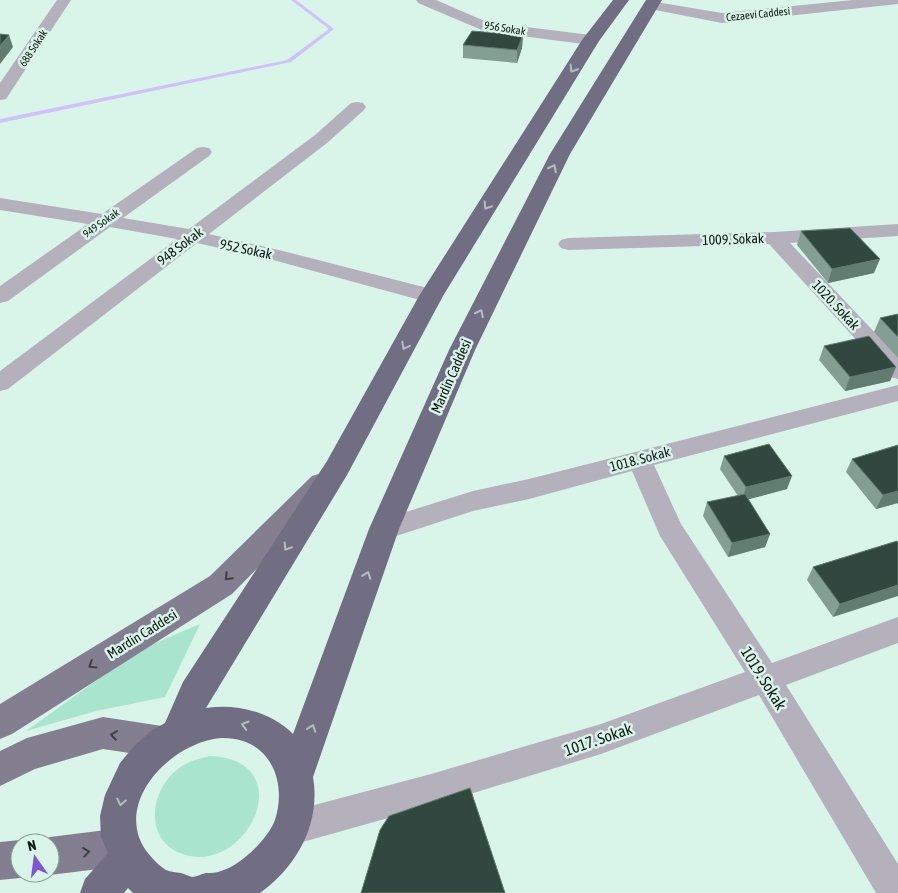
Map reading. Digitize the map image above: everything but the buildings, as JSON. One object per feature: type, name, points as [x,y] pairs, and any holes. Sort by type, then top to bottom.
[{"type":"highway","name":"Mardin Caddesi","points":[[170,738],[195,693],[337,468],[431,296],[591,40],[621,0]]},
{"type":"highway","name":"Mardin Caddesi","points":[[296,774],[384,529],[462,350],[560,154],[652,3]]},
{"type":"highway","name":"Mardin Caddesi","points":[[126,853],[118,819],[124,790],[139,764],[170,738],[188,728],[217,721],[244,723],[267,734],[285,751],[296,774],[298,800],[284,841],[254,893]]},
{"type":"highway","points":[[202,893],[223,890],[252,876],[284,841]]},
{"type":"highway","points":[[98,893],[126,853],[137,872],[161,888],[184,893]]},
{"type":"main road","name":"Mardin Caddesi","points":[[0,722],[221,584],[337,468]]},
{"type":"main road","points":[[0,768],[27,755],[103,733],[170,738]]},
{"type":"main road","points":[[60,856],[126,853]]},
{"type":"street","name":"688 Sokak","points":[[0,95],[64,0]]},
{"type":"street","name":"956 Sokak","points":[[423,0],[484,26],[591,40]]},
{"type":"street","name":"Cezaevi Caddesi","points":[[652,3],[722,18],[896,0]]},
{"type":"street","name":"948 Sokak","points":[[0,383],[321,139],[357,106]]},
{"type":"street","name":"949 Sokak","points":[[0,296],[203,152]]},
{"type":"street","name":"952 Sokak","points":[[0,204],[170,231],[276,255],[431,296]]},
{"type":"street","name":"1009. Sokak","points":[[568,244],[774,238],[898,230]]},
{"type":"street","name":"1020. Sokak","points":[[774,238],[898,372]]},
{"type":"street","name":"1018. Sokak","points":[[384,529],[473,501],[898,393]]},
{"type":"street","name":"1019. Sokak","points":[[639,459],[670,529],[765,678],[896,893]]},
{"type":"street","name":"1017. Sokak","points":[[284,841],[431,790],[601,739],[898,630]]},
{"type":"green space","points":[[200,624],[165,697],[96,711],[26,731],[139,650]]},
{"type":"green space","points":[[209,756],[238,762],[254,776],[259,795],[255,816],[243,835],[226,850],[204,857],[180,853],[168,846],[160,836],[156,825],[155,813],[157,800],[162,788],[178,769],[189,762]]},
{"type":"waterway","points":[[0,121],[289,61],[332,29],[293,0]]}]
